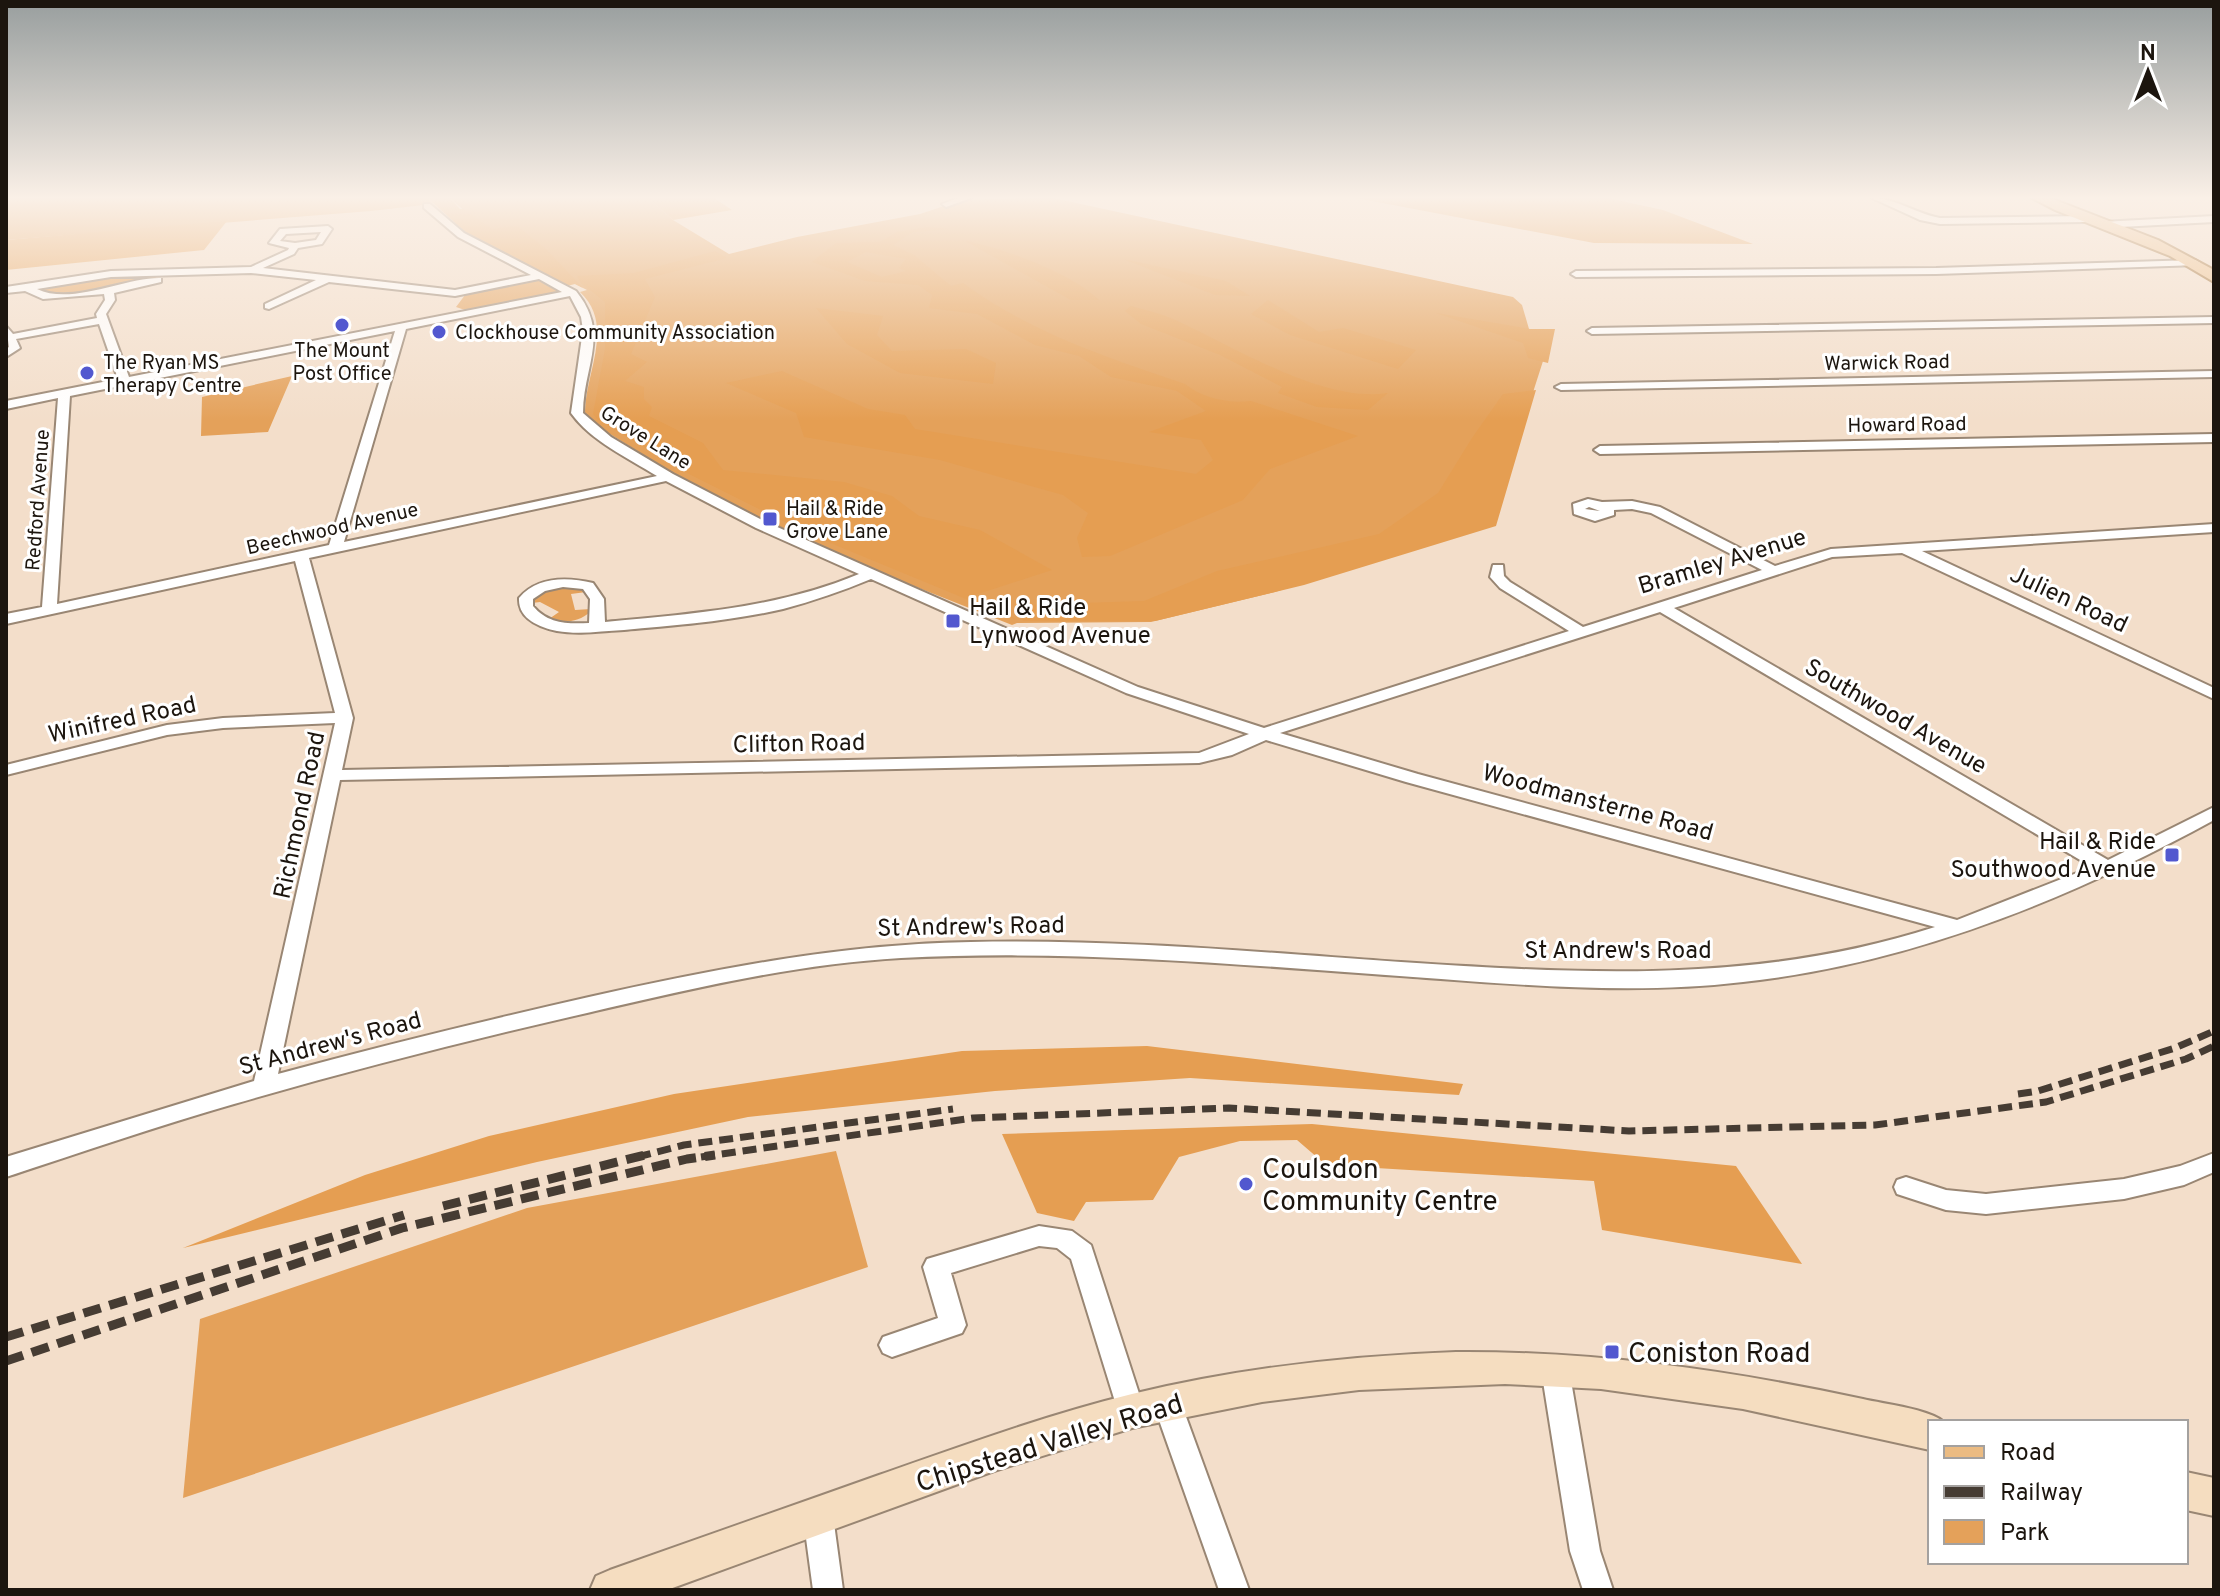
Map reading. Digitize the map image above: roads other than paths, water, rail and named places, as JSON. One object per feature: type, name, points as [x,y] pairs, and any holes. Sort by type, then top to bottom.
[{"type":"main road","name":"Chipstead Valley Road","points":[[610,1590],[977,1459],[1149,1408],[1311,1380],[1456,1369],[1555,1369],[1690,1384],[1843,1411],[1928,1432]]},
{"type":"main road","points":[[2188,1491],[2214,1497]]},
{"type":"street","points":[[6,290],[111,274],[160,272]]},
{"type":"street","points":[[26,288],[43,296],[109,291],[155,281],[174,272]]},
{"type":"street","points":[[272,272],[455,293],[541,276]]},
{"type":"street","points":[[534,272],[572,293]]},
{"type":"street","points":[[1576,274],[1758,272]]},
{"type":"street","points":[[269,306],[327,279]]},
{"type":"street","points":[[109,291],[110,300],[101,314],[124,380]]},
{"type":"street","points":[[453,316],[448,310],[455,293]]},
{"type":"street","points":[[6,405],[572,293]]},
{"type":"street","name":"Grove Lane","points":[[572,293],[586,311],[590,336],[577,413],[607,440],[668,477],[761,525],[966,615]]},
{"type":"street","points":[[6,354],[15,348],[9,333],[103,320]]},
{"type":"street","points":[[1592,331],[2214,320]]},
{"type":"street","points":[[336,546],[401,330],[398,326]]},
{"type":"street","name":"Warwick Road","points":[[1561,387],[2214,374]]},
{"type":"street","name":"Redford Avenue","points":[[49,610],[64,393]]},
{"type":"street","name":"Howard Road","points":[[1600,450],[2214,438]]},
{"type":"street","name":"Beechwood Avenue","points":[[6,619],[668,477]]},
{"type":"street","points":[[1602,506],[1632,505],[1655,510],[1774,571]]},
{"type":"street","name":"Bramley Avenue","points":[[1262,733],[1831,553],[2214,528]]},
{"type":"street","name":"Julien Road","points":[[1903,547],[2214,694]]},
{"type":"street","name":"Richmond Road","points":[[264,1086],[345,718],[301,556]]},
{"type":"street","points":[[1498,568],[1497,577],[1505,585],[1580,631]]},
{"type":"street","points":[[597,627],[597,599],[588,586],[571,582],[550,584],[533,591],[526,598],[526,607],[536,619],[554,626],[597,627],[705,620],[834,590],[871,574]]},
{"type":"street","name":"Southwood Avenue","points":[[1661,606],[2107,868]]},
{"type":"street","name":"Woodmansterne Road","points":[[966,615],[1132,690],[1262,733],[1579,825],[1957,927]]},
{"type":"street","name":"Winifred Road","points":[[6,770],[167,730],[223,723],[345,718]]},
{"type":"street","name":"Clifton Road","points":[[332,775],[1183,760],[1213,755],[1262,733]]},
{"type":"street","points":[[1957,927],[2107,868],[2167,840],[2214,813]]},
{"type":"street","name":"St Andrew's Road","points":[[6,1167],[264,1086],[515,1021],[745,971],[896,951],[1053,949],[1583,980],[1692,979],[1793,968],[1880,950],[1957,927]]},
{"type":"street","points":[[1906,1187],[1946,1200],[1986,1204],[2124,1189],[2184,1175],[2214,1162]]},
{"type":"street","points":[[892,1345],[953,1325],[936,1267],[1039,1236],[1063,1238],[1082,1253],[1149,1408],[1234,1590]]},
{"type":"street","points":[[1555,1369],[1585,1551],[1598,1590]]},
{"type":"street","points":[[818,1516],[828,1590]]},
{"type":"railway","points":[[2018,1094],[2038,1091],[2175,1048],[2214,1031]]},
{"type":"railway","points":[[701,1157],[973,1118],[1229,1108],[1629,1131],[1875,1125],[2046,1102],[2186,1059],[2214,1046]]},
{"type":"railway","points":[[637,1157],[684,1145],[953,1109]]},
{"type":"railway","points":[[443,1206],[645,1155]]},
{"type":"railway","points":[[701,1157],[715,1155]]},
{"type":"railway","points":[[6,1361],[402,1228],[701,1157]]},
{"type":"railway","points":[[6,1337],[404,1215]]},
{"type":"place","name":"The Mount Post Office","points":[[342,325]]},
{"type":"place","name":"Clockhouse Community Association","points":[[439,332]]},
{"type":"place","name":"The Ryan MS Therapy Centre","points":[[87,373]]},
{"type":"place","name":"Hail & Ride Grove Lane","points":[[770,519]]},
{"type":"place","name":"Hail & Ride Lynwood Avenue","points":[[953,621]]},
{"type":"place","name":"Hail & Ride Southwood Avenue","points":[[2172,855]]},
{"type":"place","name":"Coulsdon Community Centre","points":[[1246,1184]]},
{"type":"place","name":"Coniston Road","points":[[1612,1352]]}]
